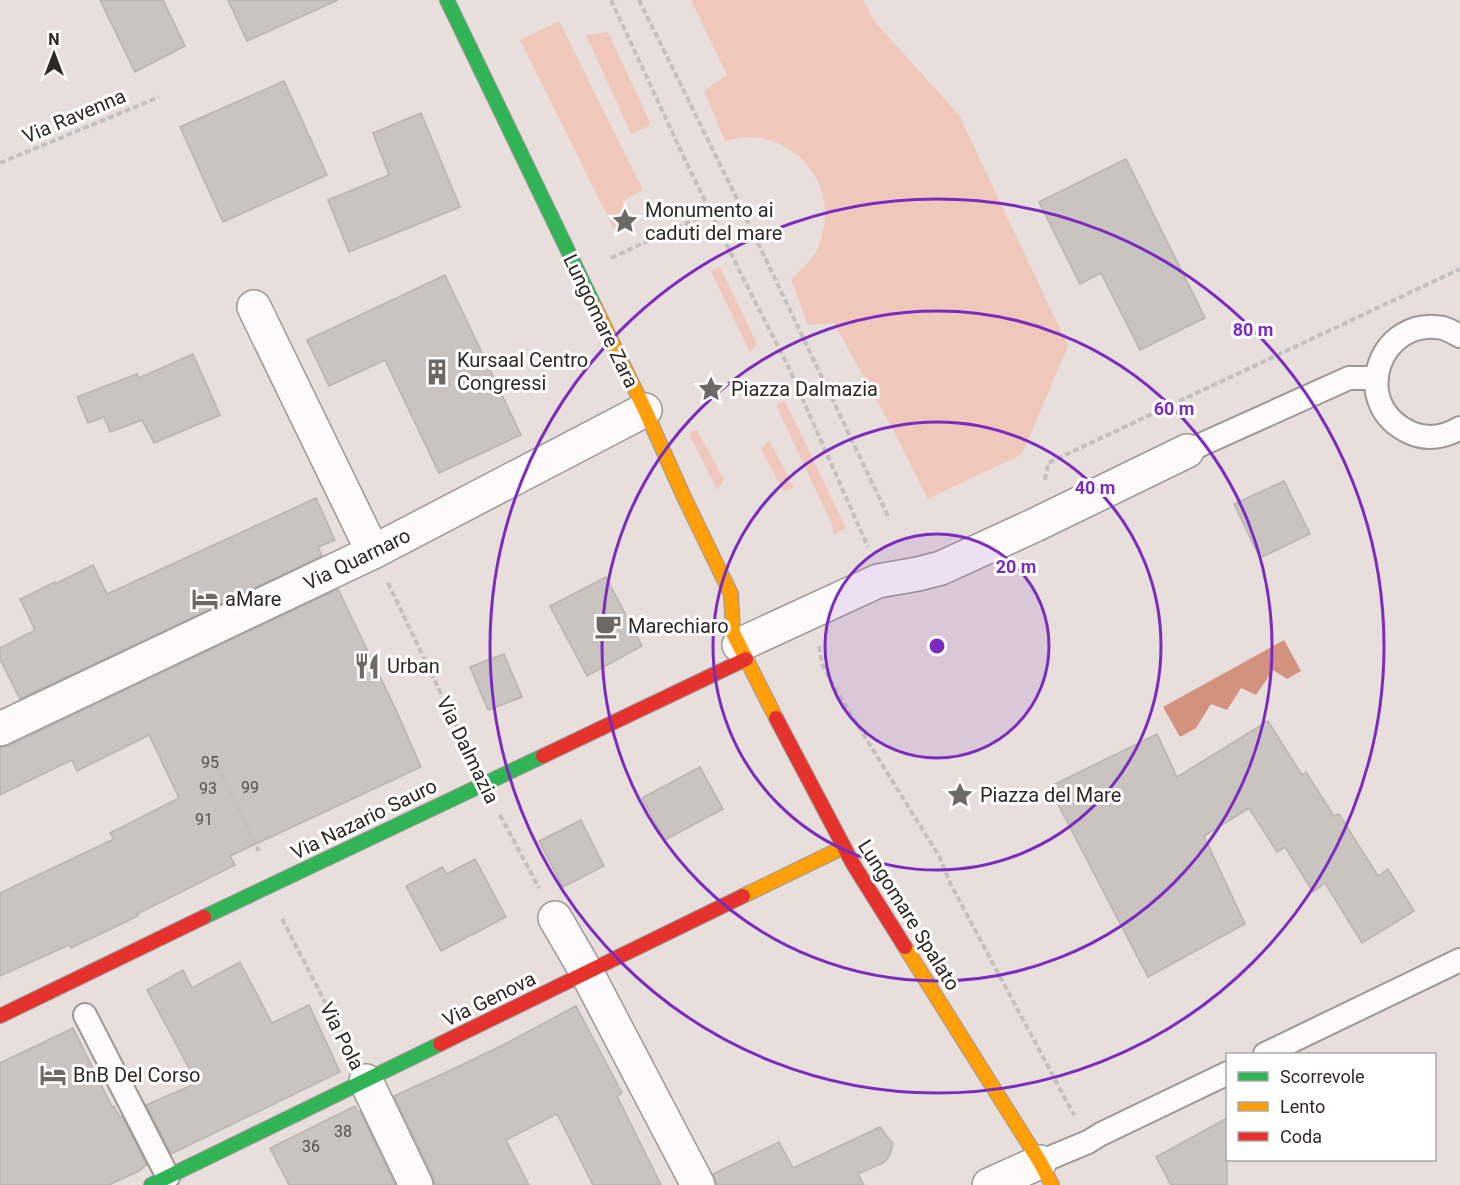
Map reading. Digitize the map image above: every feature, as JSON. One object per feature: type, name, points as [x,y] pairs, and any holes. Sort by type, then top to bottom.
[{"type":"street","name":"Lungomare Zara","points":[[447,0],[731,594],[733,633],[743,652]]},
{"type":"street","points":[[254,307],[374,552]]},
{"type":"street","name":"Via Quarnaro","points":[[0,729],[374,552],[645,410]]},
{"type":"street","points":[[743,652],[878,580],[941,568],[1187,452]]},
{"type":"street","name":"Via Nazario Sauro","points":[[0,1016],[483,783],[743,652]]},
{"type":"street","name":"Lungomare Spalato","points":[[743,652],[844,847],[1046,1173]]},
{"type":"street","name":"Via Genova","points":[[163,1182],[844,847]]},
{"type":"street","points":[[555,918],[587,973],[698,1185]]},
{"type":"street","name":"Via Pola","points":[[366,1081],[416,1185]]},
{"type":"street","points":[[989,1185],[1046,1173]]},
{"type":"lane","points":[[1458,437],[1418,436],[1403,429],[1389,418],[1380,404],[1376,387],[1377,370],[1383,354],[1395,341],[1410,332],[1426,327],[1443,328],[1460,336]]},
{"type":"lane","points":[[1187,452],[1349,378],[1377,378]]},
{"type":"lane","points":[[1267,1053],[1460,960]]},
{"type":"lane","points":[[85,1015],[163,1182]]},
{"type":"lane","points":[[1046,1173],[1101,1134],[1226,1072]]},
{"type":"path","points":[[610,0],[711,212],[788,366],[869,548]]},
{"type":"path","points":[[639,0],[738,201],[888,516]]},
{"type":"path","name":"Via Ravenna","points":[[0,163],[159,97]]},
{"type":"path","points":[[578,274],[711,212]]},
{"type":"path","points":[[1045,479],[1048,463],[1460,269]]},
{"type":"path","name":"Via Dalmazia","points":[[374,552],[483,783],[555,918]]},
{"type":"path","points":[[820,642],[822,664],[834,687],[939,856],[951,885],[1088,1142]]},
{"type":"path","points":[[218,766],[263,860]]},
{"type":"path","name":"Via Pola","points":[[266,887],[366,1081]]},
{"type":"shaded area","points":[[691,0],[863,0],[875,22],[959,115],[1068,346],[1022,454],[928,499],[896,435],[834,323],[808,325],[791,279],[817,250],[825,222],[825,206],[815,175],[805,162],[778,143],[752,137],[725,141],[704,91],[727,75]]},
{"type":"shaded area","points":[[559,21],[643,190],[622,201],[631,221],[614,229],[520,40]]},
{"type":"shaded area","points":[[608,32],[651,125],[631,134],[586,35]]},
{"type":"shaded area","points":[[720,267],[757,344],[750,352],[711,271]]},
{"type":"shaded area","points":[[785,401],[846,528],[833,535],[830,520],[776,405]]},
{"type":"shaded area","points":[[697,430],[724,480],[717,490],[689,433]]},
{"type":"shaded area","points":[[769,440],[794,488],[783,491],[761,449]]},
{"type":"shaded area","points":[[1284,640],[1301,671],[1287,679],[1273,670],[1256,695],[1241,688],[1227,710],[1211,704],[1196,728],[1180,737],[1163,707]]},
{"type":"building","points":[[100,0],[163,0],[185,46],[135,72]]},
{"type":"building","points":[[228,0],[338,0],[247,41]]},
{"type":"building","points":[[284,81],[327,175],[223,222],[180,127]]},
{"type":"building","points":[[421,113],[460,207],[349,252],[328,200],[389,175],[373,133]]},
{"type":"building","points":[[1126,159],[1205,318],[1140,350],[1101,273],[1080,284],[1039,202]]},
{"type":"building","name":"Kursaal Centro Congressi","points":[[445,275],[521,435],[439,473],[385,360],[329,386],[307,340]]},
{"type":"building","points":[[193,354],[220,415],[154,443],[142,420],[110,432],[104,417],[88,423],[77,397],[137,374],[139,378]]},
{"type":"building","points":[[1284,481],[1310,534],[1260,558],[1234,504]]},
{"type":"building","points":[[316,498],[335,540],[318,547],[322,556],[20,699],[0,659],[0,648],[35,630],[20,599],[93,565],[107,594]]},
{"type":"building","points":[[606,577],[642,646],[587,676],[550,606]]},
{"type":"building","points":[[338,589],[421,767],[230,856],[235,865],[137,914],[138,916],[71,948],[69,945],[0,976],[0,893],[114,839],[110,833],[179,798],[149,735],[77,771],[72,760],[0,795],[0,747],[8,746]]},
{"type":"building","points":[[504,654],[522,697],[488,710],[470,667]]},
{"type":"building","points":[[1268,721],[1302,775],[1306,772],[1334,816],[1339,814],[1378,876],[1388,869],[1414,911],[1362,943],[1325,883],[1313,892],[1285,847],[1277,852],[1249,808],[1204,836],[1245,924],[1148,977],[1049,787],[1157,734],[1177,777]]},
{"type":"building","points":[[700,767],[723,809],[665,840],[642,798]]},
{"type":"building","points":[[581,820],[604,866],[563,887],[539,841]]},
{"type":"building","points":[[475,859],[506,917],[441,951],[406,886],[442,867],[447,874]]},
{"type":"building","points":[[240,962],[272,1023],[309,1005],[340,1072],[171,1154],[146,1105],[197,1083],[147,990],[183,970],[192,988]]},
{"type":"building","points":[[576,1006],[622,1093],[617,1096],[661,1185],[593,1185],[557,1114],[506,1140],[529,1185],[435,1185],[394,1096],[505,1044]]},
{"type":"building","points":[[73,1028],[112,1107],[114,1106],[120,1117],[122,1116],[147,1165],[109,1185],[0,1185],[0,1063]]},
{"type":"building","points":[[355,1106],[358,1112],[360,1111],[395,1185],[289,1185],[270,1148]]},
{"type":"building","points":[[1226,1119],[1227,1185],[1171,1185],[1156,1157]]},
{"type":"building","points":[[880,1127],[893,1144],[890,1155],[885,1162],[858,1174],[864,1185],[717,1185],[713,1174],[779,1142],[793,1168]]},
{"type":"traffic: fast","points":[[447,0],[595,307]]},
{"type":"traffic: fast","points":[[204,917],[543,756]]},
{"type":"traffic: fast","points":[[151,1185],[440,1044]]},
{"type":"traffic: slow","points":[[595,307],[731,594],[733,633],[776,718]]},
{"type":"traffic: slow","points":[[743,896],[844,847]]},
{"type":"traffic: slow","points":[[905,947],[1040,1162],[1052,1185]]},
{"type":"traffic: jam","points":[[543,756],[746,659]]},
{"type":"traffic: jam","points":[[776,718],[853,864],[905,947]]},
{"type":"traffic: jam","points":[[440,1044],[743,896]]},
{"type":"traffic: jam","points":[[0,1016],[204,917]]},
{"type":"place","name":"Monumento ai caduti del mare","points":[[625,221]]},
{"type":"place","name":"Kursaal Centro Congressi","points":[[437,372]]},
{"type":"place","name":"Piazza Dalmazia","points":[[711,389]]},
{"type":"place","name":"aMare","points":[[205,599]]},
{"type":"place","name":"Marechiaro","points":[[608,626]]},
{"type":"place","name":"Urban","points":[[367,666]]},
{"type":"place","name":"Piazza del Mare","points":[[960,795]]},
{"type":"place","name":"BnB Del Corso","points":[[53,1075]]}]
